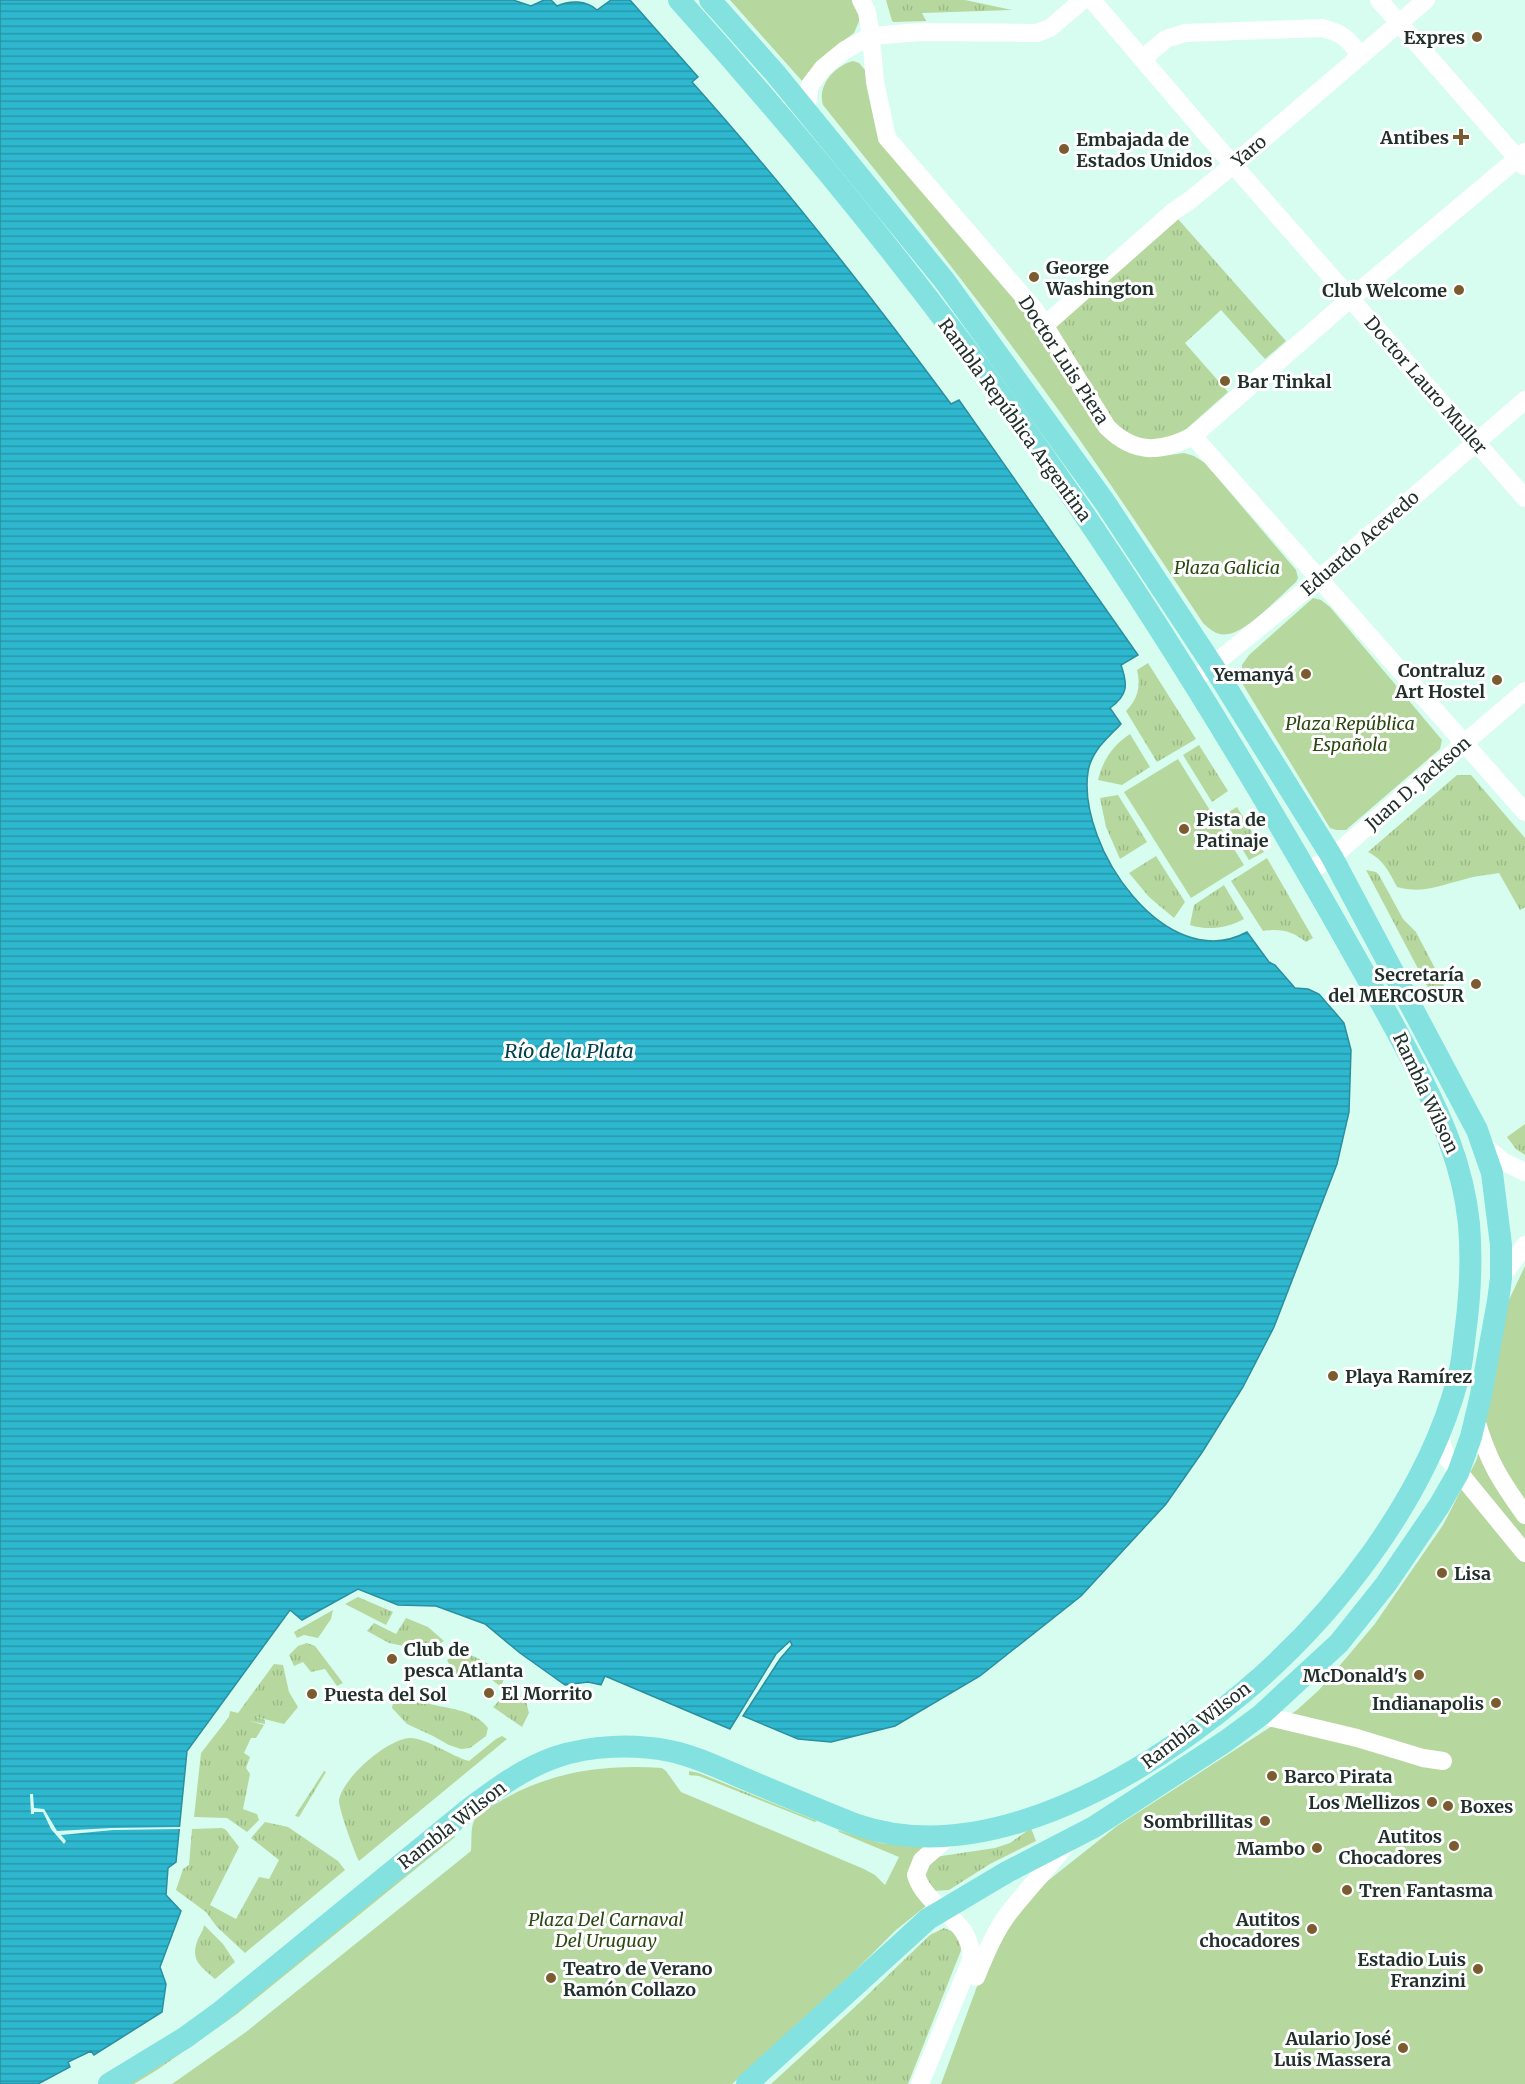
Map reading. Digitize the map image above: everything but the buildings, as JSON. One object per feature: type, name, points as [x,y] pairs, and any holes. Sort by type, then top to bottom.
[{"type":"main road","name":"Rambla República Argentina","points":[[679,0],[757,87],[923,291],[1029,435],[1084,514],[1192,682],[1307,872]]},
{"type":"main road","name":"Rambla República Argentina","points":[[710,0],[806,111],[944,280],[1009,367],[1104,501],[1213,666],[1332,857]]},
{"type":"main road","name":"Rambla Wilson","points":[[747,2084],[908,1936],[942,1910],[1007,1872],[1094,1827],[1226,1742],[1261,1715],[1339,1643],[1402,1562],[1458,1473],[1476,1420],[1501,1278],[1499,1221],[1492,1173],[1485,1147],[1466,1108],[1332,857]]},
{"type":"main road","name":"Rambla Wilson","points":[[109,2084],[186,2037],[219,2013],[470,1808],[506,1782],[539,1763],[558,1756],[618,1748],[641,1747],[671,1751],[700,1760],[878,1832],[916,1837],[952,1834],[1009,1824],[1096,1792],[1148,1764],[1212,1719],[1278,1662],[1358,1572],[1412,1490],[1440,1430],[1459,1377],[1469,1294],[1469,1226],[1458,1164],[1439,1112],[1394,1025],[1307,872]]},
{"type":"street","name":"Doctor Luis Piera","points":[[861,0],[867,12],[872,36],[875,82],[887,138],[899,155],[1035,310],[1107,427],[1116,436],[1148,449],[1162,448],[1193,436],[1351,298],[1522,159]]},
{"type":"street","points":[[806,111],[810,86],[823,68],[845,50],[872,36],[920,32],[1037,33],[1050,28],[1083,0]]},
{"type":"street","name":"Doctor Lauro Muller","points":[[1092,0],[1233,165],[1525,498]]},
{"type":"street","points":[[1379,0],[1522,159]]},
{"type":"street","name":"Yaro","points":[[1045,325],[1174,211],[1233,165],[1426,0]]},
{"type":"street","points":[[1142,59],[1166,39],[1185,33],[1322,28],[1339,32],[1351,42],[1361,56]]},
{"type":"street","name":"Eduardo Acevedo","points":[[1192,682],[1319,579],[1525,400]]},
{"type":"street","points":[[1193,436],[1525,812]]},
{"type":"street","name":"Juan D. Jackson","points":[[1307,872],[1332,857],[1525,691]]},
{"type":"street","points":[[1485,1147],[1504,1162],[1525,1172]]},
{"type":"street","points":[[1501,1278],[1525,1245]]},
{"type":"street","points":[[1476,1420],[1490,1463],[1525,1515]]},
{"type":"street","points":[[1440,1430],[1443,1448],[1458,1473],[1525,1553]]},
{"type":"street","points":[[1261,1715],[1358,1738],[1423,1758],[1443,1761]]},
{"type":"street","points":[[920,2084],[971,1960],[972,1947],[968,1938],[958,1923],[923,1891],[916,1875],[922,1860],[952,1834]]},
{"type":"street","points":[[933,2084],[989,1945],[1007,1915],[1042,1876],[1068,1842]]},
{"type":"green space","points":[[730,0],[854,0],[860,19],[854,33],[827,53],[802,81]]},
{"type":"green space","points":[[886,0],[965,0],[1012,10],[922,13],[926,21],[895,22],[892,21]]},
{"type":"green space","name":"Plaza Galicia","points":[[853,61],[859,63],[865,70],[874,119],[1036,322],[1097,421],[1141,456],[1156,457],[1184,453],[1205,463],[1296,570],[1298,578],[1296,582],[1245,627],[1236,632],[1221,634],[1211,630],[1203,623],[1032,373],[944,257],[823,105],[822,91],[829,78],[839,67]]},
{"type":"green space","points":[[1178,219],[1286,341],[1265,359],[1221,310],[1185,343],[1228,392],[1175,439],[1165,443],[1121,435],[1054,328]]},
{"type":"green space","name":"Plaza República Española","points":[[1313,598],[1321,600],[1330,607],[1442,740],[1440,749],[1346,830],[1330,828],[1242,683],[1242,665],[1249,655]]},
{"type":"green space","points":[[1148,663],[1196,739],[1157,762],[1126,711],[1138,692],[1137,670]]},
{"type":"green space","points":[[1130,734],[1150,767],[1122,785],[1098,780],[1109,754]]},
{"type":"green space","points":[[1199,745],[1228,791],[1212,802],[1183,755]]},
{"type":"green space","name":"Pista de Patinaje","points":[[1178,759],[1244,865],[1191,898],[1124,792]]},
{"type":"green space","points":[[1457,775],[1471,775],[1525,838],[1525,907],[1520,910],[1499,873],[1430,888],[1406,889],[1397,887],[1389,871],[1374,855],[1368,852]]},
{"type":"green space","points":[[1118,795],[1147,842],[1120,859],[1106,827],[1100,798]]},
{"type":"green space","points":[[1237,807],[1264,852],[1249,860],[1222,816]]},
{"type":"green space","points":[[1156,856],[1185,902],[1174,918],[1149,897],[1129,873]]},
{"type":"green space","points":[[1267,858],[1313,938],[1306,942],[1286,931],[1263,931],[1231,881]]},
{"type":"green space","points":[[1366,870],[1379,875],[1403,919],[1416,932],[1449,995],[1439,994],[1433,997]]},
{"type":"green space","points":[[1224,885],[1244,919],[1218,928],[1190,925],[1194,905]]},
{"type":"green space","points":[[1525,1124],[1525,1155],[1516,1149],[1507,1137]]},
{"type":"green space","points":[[1525,1266],[1525,2084],[941,2084],[989,1954],[1007,1924],[1045,1883],[1117,1826],[1297,1710],[1319,1690],[1374,1625],[1443,1525],[1477,1459],[1508,1302]]},
{"type":"green space","points":[[358,1597],[393,1612],[386,1625],[345,1604]]},
{"type":"green space","points":[[333,1610],[331,1619],[318,1638],[304,1635],[297,1638],[294,1632]]},
{"type":"green space","points":[[406,1618],[428,1627],[444,1641],[429,1651],[389,1643],[367,1631],[374,1623],[396,1634]]},
{"type":"green space","points":[[307,1643],[315,1646],[343,1683],[337,1686],[325,1669],[311,1672],[303,1662],[294,1666],[289,1655],[298,1646]]},
{"type":"green space","points":[[463,1651],[507,1670],[501,1687],[476,1667],[455,1675],[447,1660]]},
{"type":"green space","points":[[274,1664],[283,1665],[289,1692],[298,1707],[284,1724],[252,1716],[265,1720],[265,1724],[249,1721],[264,1725],[256,1738],[251,1738],[244,1753],[250,1757],[246,1768],[250,1774],[243,1809],[257,1814],[259,1820],[247,1832],[227,1818],[194,1817],[201,1753],[229,1717],[230,1711],[238,1713]]},
{"type":"green space","points":[[512,1688],[526,1701],[529,1713],[522,1727],[493,1707]]},
{"type":"green space","points":[[401,1693],[432,1705],[474,1716],[488,1728],[486,1736],[470,1748],[461,1749],[407,1724],[392,1708],[394,1697]]},
{"type":"green space","points":[[502,1736],[507,1739],[359,1861],[339,1800],[348,1781],[367,1762],[389,1745],[409,1738],[423,1740],[469,1761]]},
{"type":"green space","name":"Plaza Del Carnaval Del Uruguay","points":[[618,1767],[662,1768],[681,1792],[864,1869],[875,1875],[885,1885],[899,1857],[838,1830],[880,1843],[923,1847],[909,1869],[927,1905],[896,1930],[854,1972],[732,2084],[172,2084],[246,2032],[471,1851],[473,1822],[485,1810],[516,1792],[576,1772]]},
{"type":"green space","points":[[324,1771],[326,1772],[299,1817],[295,1816]]},
{"type":"green space","points":[[689,1771],[817,1821],[699,1776],[689,1775]]},
{"type":"green space","points":[[265,1822],[288,1827],[338,1861],[345,1870],[245,1953],[217,1927],[206,1912],[176,1890],[183,1869],[189,1865],[192,1829],[222,1828],[239,1847],[210,1905],[236,1919],[259,1877],[269,1879],[279,1860],[251,1838]]},
{"type":"green space","points":[[1031,1828],[1036,1841],[990,1864],[949,1890],[932,1891],[923,1869],[935,1857],[995,1848],[1010,1843]]},
{"type":"green space","points":[[453,1834],[455,1837],[237,2014],[157,2070],[134,2084],[127,2084]]},
{"type":"green space","points":[[204,1925],[223,1944],[235,1962],[215,1979],[196,1959],[195,1949]]},
{"type":"green space","points":[[944,1928],[956,1933],[962,1948],[908,2084],[771,2084],[930,1935]]},
{"type":"water","name":"Río de la Plata","points":[[0,0],[513,0],[531,6],[544,0],[551,0],[557,6],[578,2],[588,4],[597,10],[611,0],[630,0],[698,77],[692,82],[825,240],[951,404],[959,400],[1138,655],[1121,665],[1125,678],[1125,689],[1120,699],[1110,708],[1121,724],[1096,752],[1088,772],[1088,802],[1097,834],[1112,867],[1133,896],[1158,920],[1186,936],[1216,941],[1247,932],[1269,962],[1275,965],[1295,988],[1308,989],[1319,994],[1344,1023],[1351,1050],[1349,1112],[1337,1164],[1274,1327],[1243,1387],[1166,1504],[1081,1596],[980,1676],[895,1726],[831,1742],[798,1739],[743,1716],[780,1659],[792,1645],[790,1641],[776,1654],[730,1729],[605,1676],[601,1685],[588,1682],[565,1685],[520,1653],[485,1624],[436,1606],[398,1605],[358,1589],[302,1620],[290,1610],[187,1751],[176,1862],[168,1868],[166,1895],[181,1911],[160,1967],[166,1984],[162,2012],[94,2055],[91,2051],[68,2062],[70,2067],[38,2084],[0,2084]]},
{"type":"pier","points":[[30,1794],[33,1794],[34,1808],[44,1809],[57,1831],[112,1828],[181,1827],[181,1829],[113,1830],[61,1835],[66,1841],[64,1844],[51,1829],[43,1812],[31,1814]]},
{"type":"place","name":"Expres","points":[[1477,37]]},
{"type":"place","name":"Antibes","points":[[1461,137]]},
{"type":"place","name":"Embajada de Estados Unidos","points":[[1064,149]]},
{"type":"place","name":"George Washington","points":[[1034,277]]},
{"type":"place","name":"Club Welcome","points":[[1459,290]]},
{"type":"place","name":"Bar Tinkal","points":[[1225,381]]},
{"type":"place","name":"Yemanyá","points":[[1306,674]]},
{"type":"place","name":"Contraluz Art Hostel","points":[[1497,680]]},
{"type":"place","name":"Pista de Patinaje","points":[[1184,829]]},
{"type":"place","name":"Secretaría del MERCOSUR","points":[[1476,984]]},
{"type":"place","name":"Playa Ramírez","points":[[1333,1376]]},
{"type":"place","name":"Lisa","points":[[1442,1573]]},
{"type":"place","name":"Club de pesca Atlanta","points":[[392,1659]]},
{"type":"place","name":"McDonald's","points":[[1419,1675]]},
{"type":"place","name":"El Morrito","points":[[489,1693]]},
{"type":"place","name":"Puesta del Sol","points":[[312,1694]]},
{"type":"place","name":"Indianapolis","points":[[1496,1703]]},
{"type":"place","name":"Barco Pirata","points":[[1272,1776]]},
{"type":"place","name":"Los Mellizos","points":[[1432,1802]]},
{"type":"place","name":"Boxes","points":[[1448,1806]]},
{"type":"place","name":"Sombrillitas","points":[[1265,1821]]},
{"type":"place","name":"Autitos Chocadores","points":[[1454,1846]]},
{"type":"place","name":"Mambo","points":[[1317,1848]]},
{"type":"place","name":"Tren Fantasma","points":[[1347,1890]]},
{"type":"place","name":"Autitos chocadores","points":[[1312,1929]]},
{"type":"place","name":"Estadio Luis Franzini","points":[[1478,1969]]},
{"type":"place","name":"Teatro de Verano Ramón Collazo","points":[[551,1978]]},
{"type":"place","name":"Aulario José Luis Massera","points":[[1403,2048]]}]
